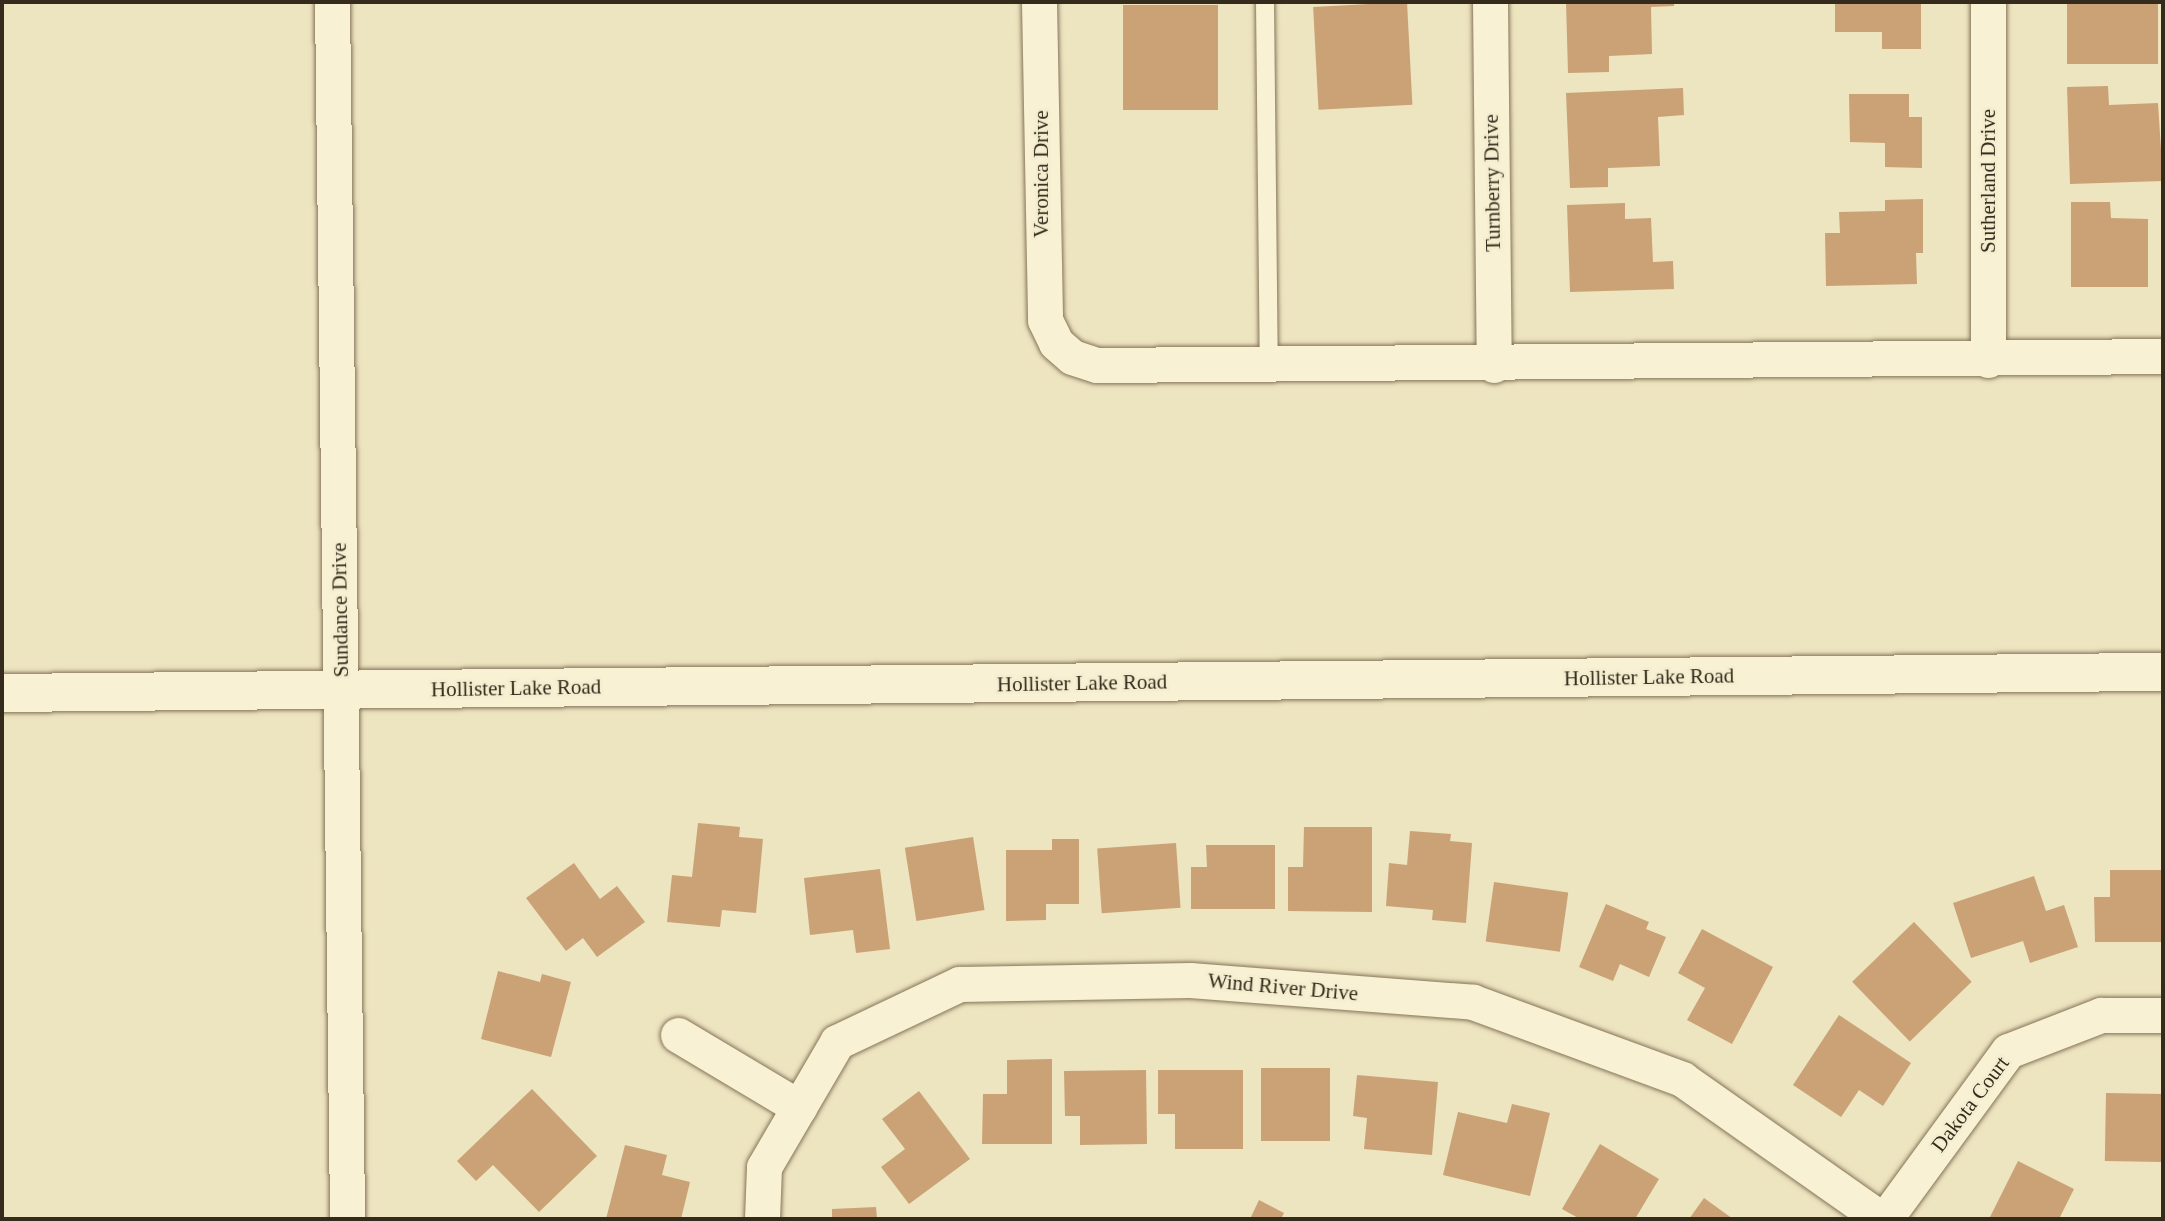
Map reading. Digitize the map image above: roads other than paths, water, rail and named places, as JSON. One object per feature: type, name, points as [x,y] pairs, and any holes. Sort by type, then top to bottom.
[{"type":"street","name":"Sundance Drive","points":[[332,2],[347,1219]]},
{"type":"street","name":"Veronica Drive","points":[[1039,2],[1042,293],[1045,320],[1056,343],[1072,358],[1097,365],[1269,364]]},
{"type":"street","name":"Turnberry Drive","points":[[1490,2],[1494,365]]},
{"type":"street","name":"Sutherland Drive","points":[[1988,2],[1988,360]]},
{"type":"street","points":[[1269,364],[1494,365],[2163,356]]},
{"type":"street","name":"Hollister Lake Road","points":[[2,693],[2163,673]]},
{"type":"street","name":"Wind River Drive","points":[[762,1219],[764,1167],[837,1042],[959,984],[1190,980],[1473,1002],[1682,1079],[1883,1219]]},
{"type":"street","name":"Dakota Court","points":[[1883,1219],[2008,1051],[2101,1015],[2163,1015]]},
{"type":"street","points":[[678,1035],[799,1107]]},
{"type":"lane","points":[[1265,2],[1269,364]]}]
